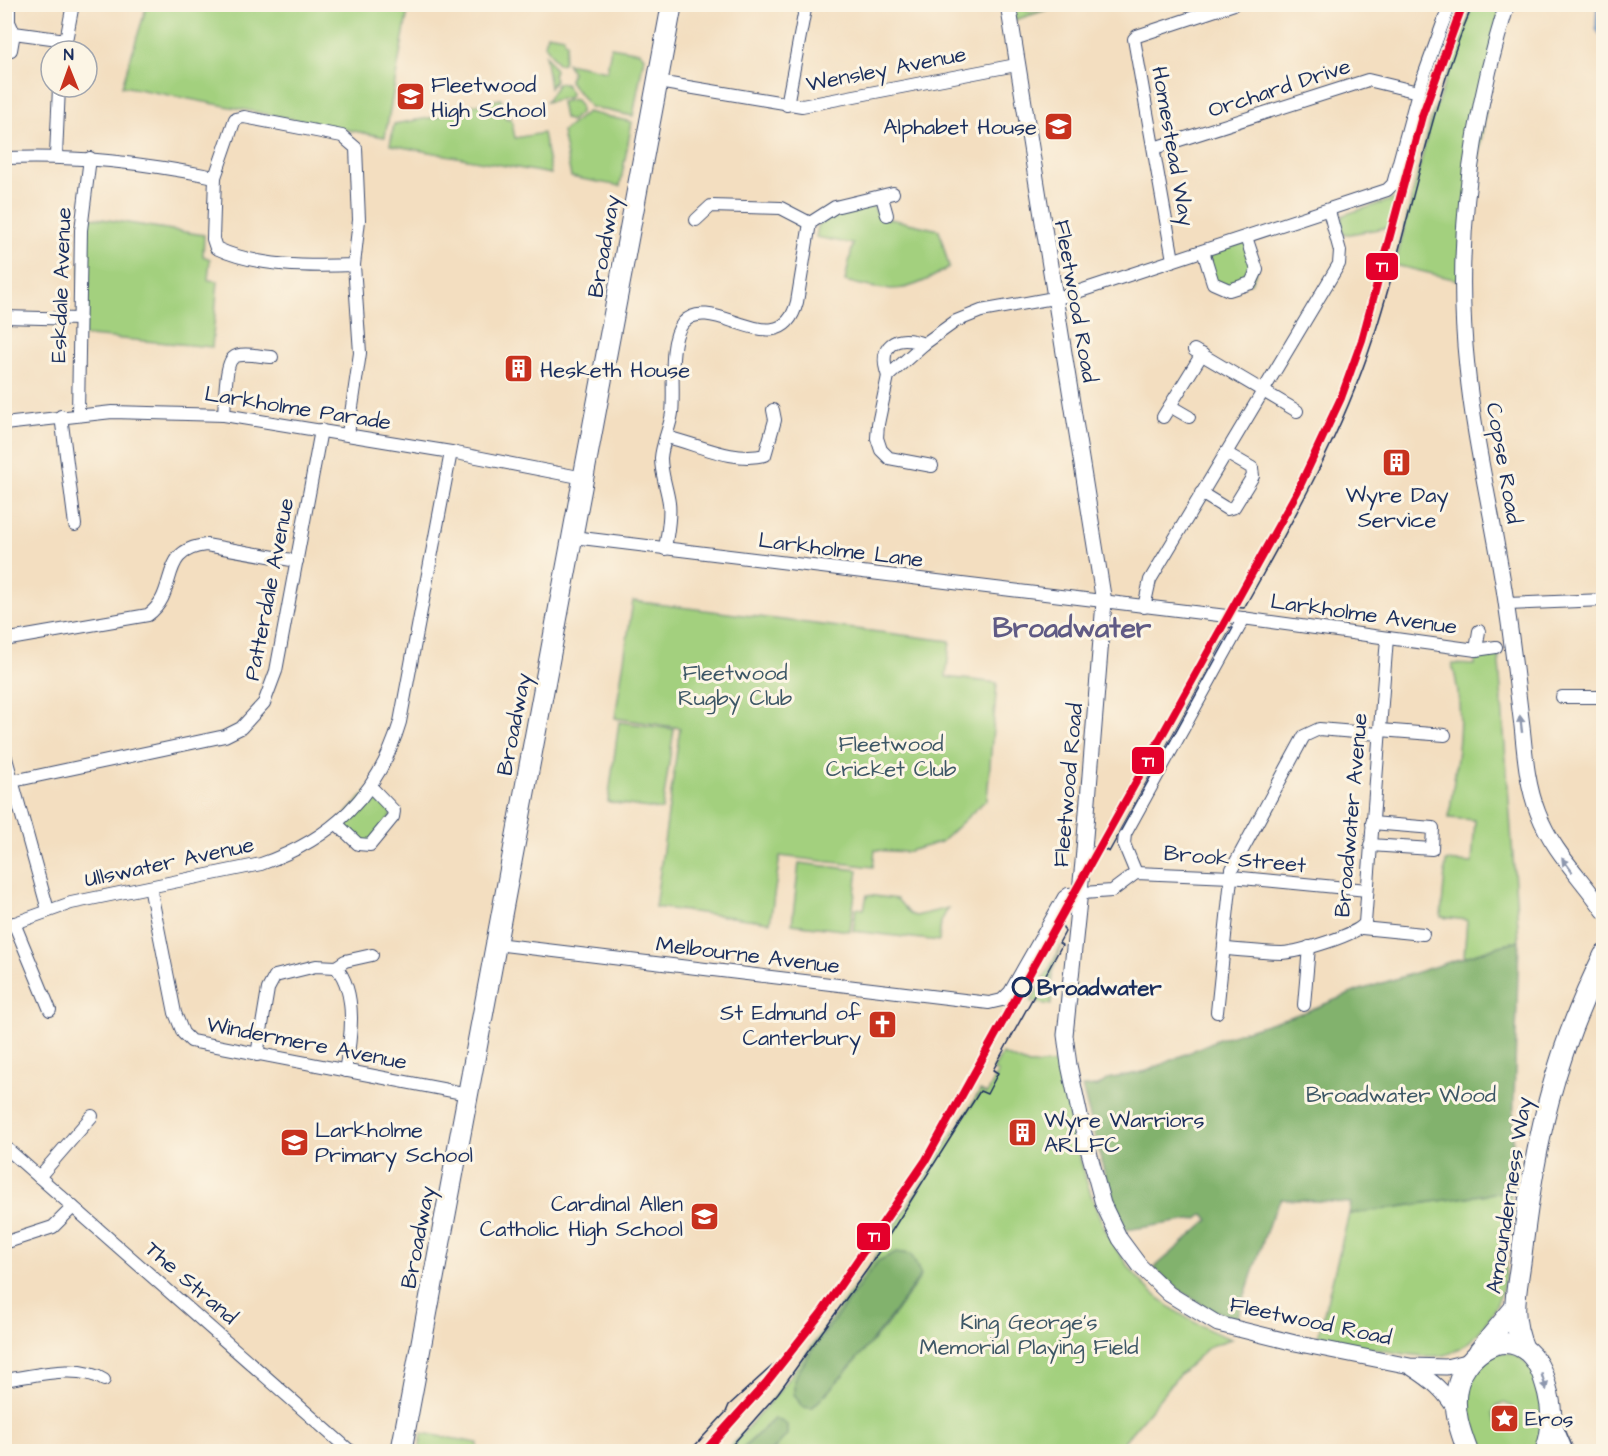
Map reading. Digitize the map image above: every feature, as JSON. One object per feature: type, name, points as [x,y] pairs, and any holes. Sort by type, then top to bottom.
[{"type":"main road","name":"Broadway","points":[[401,1451],[672,4]]},
{"type":"main road","name":"Amounderness Way","points":[[1524,1349],[1513,1310],[1534,1163],[1545,1109],[1572,1024],[1604,954]]},
{"type":"main road","name":"Amounderness Way","points":[[1473,1356],[1513,1310]]},
{"type":"main road","points":[[1468,1452],[1456,1411],[1457,1389],[1473,1356],[1501,1345],[1524,1349],[1536,1361],[1543,1375],[1550,1400],[1552,1421],[1564,1452]]},
{"type":"main road","points":[[1545,1452],[1552,1421]]},
{"type":"street","points":[[66,39],[73,4]]},
{"type":"street","points":[[787,105],[806,4]]},
{"type":"street","name":"Fleetwood Road","points":[[1008,4],[1104,602],[1066,1044],[1093,1172],[1103,1204],[1125,1247],[1140,1266],[1169,1294],[1218,1323],[1252,1334],[1410,1366],[1446,1367],[1473,1356]]},
{"type":"street","name":"Homestead Way","points":[[1173,260],[1134,39],[1137,36],[1234,4]]},
{"type":"street","points":[[888,376],[924,344],[968,315],[1054,299],[1382,194],[1393,184],[1418,92],[1450,4]]},
{"type":"street","name":"Copse Road","points":[[1507,4],[1485,84],[1469,178],[1462,281],[1466,366],[1507,604],[1528,782],[1554,847],[1604,910]]},
{"type":"street","points":[[9,7],[9,22],[14,33],[11,50]]},
{"type":"street","points":[[14,33],[39,39]]},
{"type":"street","name":"Wensley Avenue","points":[[658,82],[802,106],[1016,65]]},
{"type":"street","name":"Orchard Drive","points":[[1154,148],[1368,80],[1418,92]]},
{"type":"street","points":[[56,156],[58,99]]},
{"type":"street","points":[[348,434],[360,353],[354,265],[359,220],[358,157],[351,141],[342,136],[244,117],[236,119],[215,177],[213,239],[216,248],[229,254],[288,264],[354,265]]},
{"type":"street","points":[[4,159],[56,156],[90,158],[136,162],[215,177]]},
{"type":"street","name":"Eskdale Avenue","points":[[78,414],[81,230],[90,158]]},
{"type":"street","points":[[665,549],[669,504],[661,456],[673,400],[674,356],[682,324],[691,317],[704,313],[746,327],[764,329],[777,327],[787,322],[795,311],[810,223],[835,207],[888,195],[887,214]]},
{"type":"street","points":[[696,220],[708,200],[781,208],[810,223]]},
{"type":"street","points":[[1144,607],[1150,580],[1339,264],[1340,251],[1329,211]]},
{"type":"street","points":[[1203,251],[1214,283],[1229,291],[1251,283],[1257,270],[1246,237]]},
{"type":"street","points":[[4,317],[79,319]]},
{"type":"street","points":[[924,344],[911,339],[900,340],[885,351],[884,363],[888,376],[877,438],[881,450],[890,458],[932,466]]},
{"type":"street","points":[[1163,417],[1198,352],[1297,411]]},
{"type":"street","points":[[224,415],[229,365],[233,357],[241,355],[272,357]]},
{"type":"street","points":[[1170,406],[1189,417]]},
{"type":"street","points":[[666,437],[737,457],[765,455],[775,420],[773,410]]},
{"type":"street","name":"Larkholme Parade","points":[[4,424],[78,414],[148,411],[224,415],[321,429],[584,478]]},
{"type":"street","points":[[61,416],[75,525]]},
{"type":"street","name":"Patterdale Avenue","points":[[12,781],[209,741],[241,728],[264,703],[271,689],[321,429]]},
{"type":"street","name":"Ullswater Avenue","points":[[9,925],[48,910],[270,861],[313,841],[337,824],[371,787],[385,765],[400,722],[450,452]]},
{"type":"street","points":[[1201,493],[1227,508],[1234,507],[1253,476],[1252,468],[1226,453]]},
{"type":"street","name":"Larkholme Lane","points":[[573,537],[1104,602]]},
{"type":"street","points":[[4,640],[148,615],[159,607],[166,594],[172,565],[177,557],[194,546],[206,544],[297,561]]},
{"type":"street","points":[[1507,604],[1604,600]]},
{"type":"street","name":"Larkholme Avenue","points":[[1104,602],[1244,618],[1476,650],[1496,647]]},
{"type":"street","name":"Brook Street","points":[[1136,873],[1123,839],[1244,618]]},
{"type":"street","name":"Larkholme Avenue","points":[[1476,650],[1479,631]]},
{"type":"street","name":"Broadwater Avenue","points":[[1226,949],[1284,953],[1309,948],[1362,928],[1365,923],[1387,638]]},
{"type":"street","points":[[1562,698],[1604,697]]},
{"type":"street","points":[[1217,1012],[1234,865],[1307,733],[1319,729],[1445,735]]},
{"type":"street","points":[[4,751],[48,910]]},
{"type":"street","points":[[337,824],[358,844],[370,845],[393,818],[394,812],[371,787]]},
{"type":"street","points":[[1370,845],[1432,849],[1433,828],[1372,823]]},
{"type":"street","name":"Brook Street","points":[[1080,894],[1112,891],[1136,873],[1231,877],[1367,890]]},
{"type":"street","name":"Windermere Avenue","points":[[150,887],[175,1013],[183,1033],[201,1044],[468,1094]]},
{"type":"street","name":"Melbourne Avenue","points":[[496,944],[981,1003],[996,1002],[1010,992],[1064,897],[1080,894]]},
{"type":"street","points":[[9,925],[50,1010]]},
{"type":"street","points":[[1362,928],[1424,934]]},
{"type":"street","points":[[1304,1005],[1309,948]]},
{"type":"street","points":[[257,1055],[268,989],[275,976],[316,966],[336,967],[345,961],[372,955]]},
{"type":"street","points":[[336,967],[343,976],[349,1006],[350,1039],[345,1071]]},
{"type":"street","points":[[39,1177],[92,1116]]},
{"type":"street","name":"The Strand","points":[[4,1146],[350,1451]]},
{"type":"street","points":[[4,1243],[53,1227],[73,1207]]},
{"type":"street","name":"Fleetwood Road","points":[[1410,1366],[1436,1384],[1447,1395],[1456,1411]]},
{"type":"street","points":[[4,1380],[78,1372],[95,1374],[104,1380]]},
{"type":"green space","points":[[147,5],[409,5],[385,137],[122,86]]},
{"type":"green space","points":[[1013,5],[1019,5],[1031,12],[1062,5],[1015,20]]},
{"type":"green space","points":[[1473,5],[1500,5],[1462,281],[1395,265],[1431,120]]},
{"type":"green space","points":[[547,34],[564,37],[564,41],[567,42],[563,63],[558,64],[545,45]]},
{"type":"green space","points":[[611,47],[640,52],[644,57],[633,116],[590,107],[569,81],[572,72],[567,63],[607,71]]},
{"type":"green space","points":[[545,54],[555,70],[553,75],[555,80],[550,88]]},
{"type":"green space","points":[[558,83],[565,84],[571,93],[570,97],[546,102]]},
{"type":"green space","points":[[501,99],[506,119],[511,118],[515,138],[543,133],[551,174],[390,145],[394,124],[441,116],[440,112]]},
{"type":"green space","points":[[575,99],[580,105],[580,113],[571,121],[564,118],[561,102]]},
{"type":"green space","points":[[587,112],[632,122],[620,186],[571,177],[562,132]]},
{"type":"green space","points":[[1397,198],[1390,227],[1344,235],[1341,222],[1343,215]]},
{"type":"green space","points":[[872,204],[878,215],[882,217],[939,230],[949,267],[922,282],[899,289],[875,288],[845,281],[853,244],[816,237],[818,226],[836,214]]},
{"type":"green space","points":[[83,216],[204,235],[203,256],[210,259],[208,280],[218,281],[212,347],[78,335]]},
{"type":"green space","points":[[1246,237],[1257,270],[1251,283],[1229,290],[1213,283],[1203,251]]},
{"type":"green space","points":[[633,601],[950,641],[946,677],[997,683],[987,799],[941,842],[906,852],[875,850],[873,867],[780,856],[770,922],[655,907],[680,728],[615,718]]},
{"type":"green space","points":[[1498,648],[1519,940],[1464,957],[1467,920],[1441,917],[1446,861],[1472,863],[1475,820],[1449,818],[1460,722],[1457,684],[1452,664],[1475,665],[1476,651]]},
{"type":"green space","points":[[619,722],[674,729],[662,810],[608,802]]},
{"type":"green space","points":[[371,787],[394,811],[370,845],[337,824]]},
{"type":"green space","points":[[799,863],[858,870],[850,931],[792,924]]},
{"type":"green space","points":[[867,895],[897,899],[910,914],[916,916],[948,908],[941,922],[939,941],[853,931],[856,908],[864,909]]},
{"type":"green space","name":"Broadwater Wood","points":[[1519,940],[1511,1195],[1494,1193],[1349,1214],[1351,1203],[1281,1199],[1270,1220],[1237,1319],[1192,1299],[1154,1268],[1209,1220],[1204,1214],[1197,1219],[1126,1230],[1106,1179],[1082,1087],[1098,1086],[1108,1079],[1147,1071],[1219,1039],[1305,1012],[1357,991]]},
{"type":"green space","points":[[1062,945],[1052,972],[1051,1005],[1031,1002]]},
{"type":"green space","name":"King George's Memorial Playing Field","points":[[1002,1054],[1029,1065],[1060,1063],[1078,1151],[1090,1192],[1105,1229],[1125,1262],[1152,1292],[1187,1318],[1231,1339],[1210,1346],[1179,1375],[1116,1451],[772,1451],[787,1434],[774,1419],[740,1451],[726,1452],[778,1393],[869,1267],[980,1091],[987,1094],[998,1073],[993,1070]],"holes":[[[921,1276],[885,1327],[812,1408]]]},
{"type":"green space","points":[[1494,1193],[1511,1195],[1504,1282],[1491,1316],[1466,1344],[1445,1355],[1420,1356],[1318,1337],[1349,1214]]},
{"type":"green space","points":[[896,1252],[911,1254],[921,1275],[842,1377],[812,1408],[802,1407],[794,1394],[794,1379],[812,1350],[878,1261]]},
{"type":"green space","points":[[1495,1352],[1519,1357],[1536,1380],[1541,1399],[1543,1425],[1533,1451],[1477,1449],[1465,1408],[1464,1387],[1472,1368]],"holes":[[[1504,1403],[1512,1406],[1515,1418],[1512,1423],[1505,1425],[1497,1423],[1493,1413],[1497,1405]]]},
{"type":"green space","points":[[774,1419],[781,1420],[787,1425],[787,1435],[772,1451],[740,1451]]},
{"type":"green space","points":[[422,1433],[478,1443],[477,1451],[419,1452]]},
{"type":"water","points":[[1597,5],[1603,5],[1603,39],[1596,29]]},
{"type":"tram line","points":[[1458,4],[1415,129],[1371,298],[1346,375],[1300,476],[1229,607],[1244,608],[1298,510],[1347,409],[1373,339],[1443,87],[1473,4]]},
{"type":"tram line","points":[[1218,626],[1233,628],[1109,852],[1097,845],[1218,626]]},
{"type":"tram line","points":[[689,1452],[726,1412],[729,1405],[782,1357],[850,1269],[916,1170],[1058,916]]},
{"type":"tram line","points":[[726,1452],[778,1393],[869,1267],[980,1091],[987,1094],[998,1073],[993,1070],[1062,945],[1059,943],[1065,932],[1058,916]]},
{"type":"transit line","name":"T1","points":[[704,1452],[766,1383],[822,1312],[926,1160],[1297,492],[1341,398],[1362,340],[1422,116],[1463,4]]},
{"type":"place","name":"Fleetwood High School","points":[[410,97]]},
{"type":"place","name":"Alphabet House","points":[[1058,126]]},
{"type":"place","name":"Hesketh House","points":[[519,369]]},
{"type":"place","name":"Wyre Day Service","points":[[1397,462]]},
{"type":"place","name":"Broadwater","points":[[1022,987]]},
{"type":"place","name":"St Edmund of Canterbury","points":[[882,1025]]},
{"type":"place","name":"Wyre Warriors ARLFC","points":[[1023,1132]]},
{"type":"place","name":"Larkholme Primary School","points":[[294,1142]]},
{"type":"place","name":"Cardinal Allen Catholic High School","points":[[704,1216]]},
{"type":"place","name":"Eros","points":[[1504,1418]]},
{"type":"district","name":"Broadwater","points":[[1072,627]]},
{"type":"park label","name":"Fleetwood Rugby Club","points":[[735,684]]},
{"type":"park label","name":"Fleetwood Cricket Club","points":[[891,756]]}]
